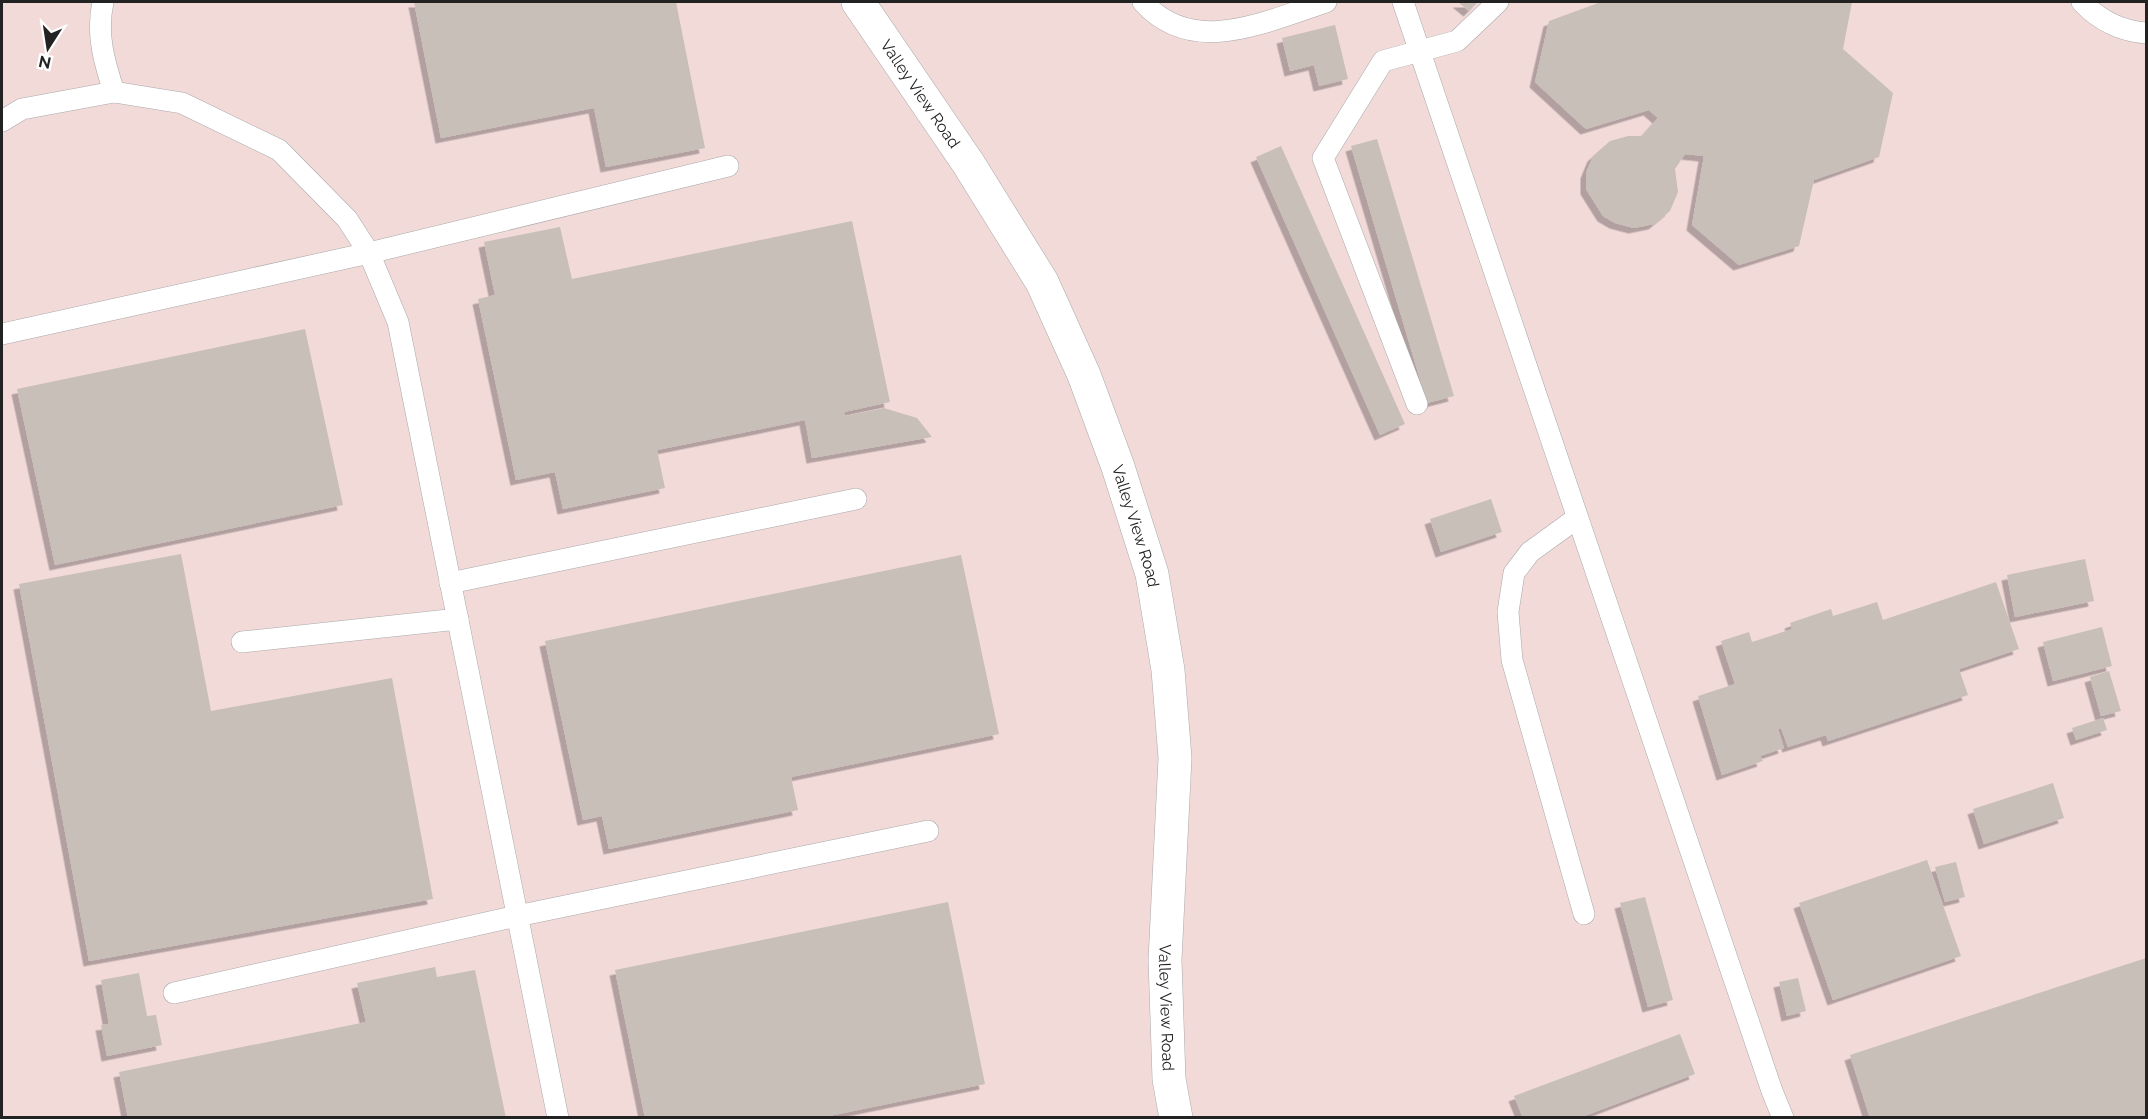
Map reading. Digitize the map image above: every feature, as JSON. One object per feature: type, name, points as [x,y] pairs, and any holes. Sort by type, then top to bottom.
[{"type":"street","name":"Valley View Road","points":[[858,2],[968,163],[1042,282],[1084,375],[1118,467],[1152,574],[1168,670],[1175,758],[1165,960],[1169,1079],[1176,1118]]},
{"type":"lane","points":[[103,2],[100,15],[101,50],[114,92]]},
{"type":"lane","points":[[1143,2],[1160,19],[1180,28],[1215,33],[1251,26],[1326,2]]},
{"type":"lane","points":[[1403,2],[1783,1118]]},
{"type":"lane","points":[[1417,404],[1323,158],[1383,61],[1457,41],[1498,2]]},
{"type":"lane","points":[[2082,2],[2095,15],[2130,32],[2146,33]]},
{"type":"lane","points":[[2,121],[22,109],[114,92],[182,103],[279,150],[347,219],[369,253],[398,322],[558,1118]]},
{"type":"lane","points":[[2,334],[369,253],[728,166]]},
{"type":"lane","points":[[450,583],[856,499]]},
{"type":"lane","points":[[1577,518],[1530,552],[1524,559],[1514,573],[1508,612],[1512,660],[1584,914]]},
{"type":"lane","points":[[242,642],[458,620]]},
{"type":"lane","points":[[174,993],[517,916],[928,831]]},
{"type":"shaded area","points":[[2,2],[2146,2],[2146,1117],[2,1117]]},
{"type":"building","points":[[414,2],[676,2],[705,148],[606,167],[594,108],[441,138]]},
{"type":"building","points":[[1458,2],[1478,2],[1469,11]]},
{"type":"building","points":[[1601,2],[1852,2],[1843,49],[1893,93],[1879,157],[1814,180],[1799,246],[1739,265],[1692,225],[1704,156],[1685,154],[1675,169],[1678,192],[1670,211],[1654,224],[1634,228],[1615,223],[1603,216],[1586,189],[1586,173],[1593,156],[1610,141],[1628,136],[1642,136],[1658,118],[1649,110],[1586,129],[1535,82],[1549,21]]},
{"type":"building","points":[[1335,25],[1348,79],[1319,86],[1314,65],[1290,71],[1282,38]]},
{"type":"building","points":[[1377,139],[1454,396],[1427,403],[1351,146]]},
{"type":"building","points":[[1281,146],[1405,424],[1380,435],[1256,157]]},
{"type":"building","points":[[852,221],[890,402],[844,412],[845,416],[884,408],[917,418],[932,437],[812,458],[805,420],[657,450],[665,488],[563,509],[555,472],[516,480],[478,299],[495,295],[484,242],[560,227],[572,279]]},
{"type":"building","points":[[305,329],[343,505],[55,565],[17,389]]},
{"type":"building","points":[[1491,499],[1502,532],[1441,552],[1430,519]]},
{"type":"building","points":[[181,554],[211,711],[392,678],[433,899],[89,961],[19,584]]},
{"type":"building","points":[[961,555],[999,734],[791,777],[798,810],[609,849],[602,816],[583,820],[545,641]]},
{"type":"building","points":[[2085,559],[2094,601],[2015,617],[2007,575]]},
{"type":"building","points":[[1996,582],[2019,649],[1959,669],[1968,695],[1828,741],[1826,735],[1788,747],[1781,728],[1778,729],[1784,748],[1760,756],[1763,761],[1722,775],[1698,696],[1735,684],[1721,641],[1749,632],[1752,642],[1792,629],[1790,623],[1831,609],[1833,616],[1877,602],[1883,620]]},
{"type":"building","points":[[2102,627],[2112,666],[2053,681],[2043,642]]},
{"type":"building","points":[[2109,671],[2121,711],[2101,716],[2090,677]]},
{"type":"building","points":[[2103,718],[2107,730],[2076,740],[2072,728]]},
{"type":"building","points":[[2053,783],[2064,818],[1984,844],[1973,809]]},
{"type":"building","points":[[1927,860],[1961,956],[1833,1000],[1799,903]]},
{"type":"building","points":[[1956,862],[1965,897],[1945,902],[1935,867]]},
{"type":"building","points":[[1645,897],[1673,1000],[1648,1007],[1620,903]]},
{"type":"building","points":[[948,902],[985,1084],[819,1118],[645,1118],[615,970]]},
{"type":"building","points":[[2146,958],[2146,1118],[1870,1118],[1850,1055]]},
{"type":"building","points":[[435,967],[437,977],[475,970],[506,1118],[128,1118],[119,1072],[366,1022],[357,983]]},
{"type":"building","points":[[139,973],[147,1016],[156,1015],[162,1045],[107,1056],[101,1025],[109,1024],[101,980]]},
{"type":"building","points":[[1798,978],[1806,1011],[1787,1016],[1779,982]]},
{"type":"building","points":[[1680,1034],[1695,1074],[1579,1118],[1523,1118],[1514,1096]]}]
